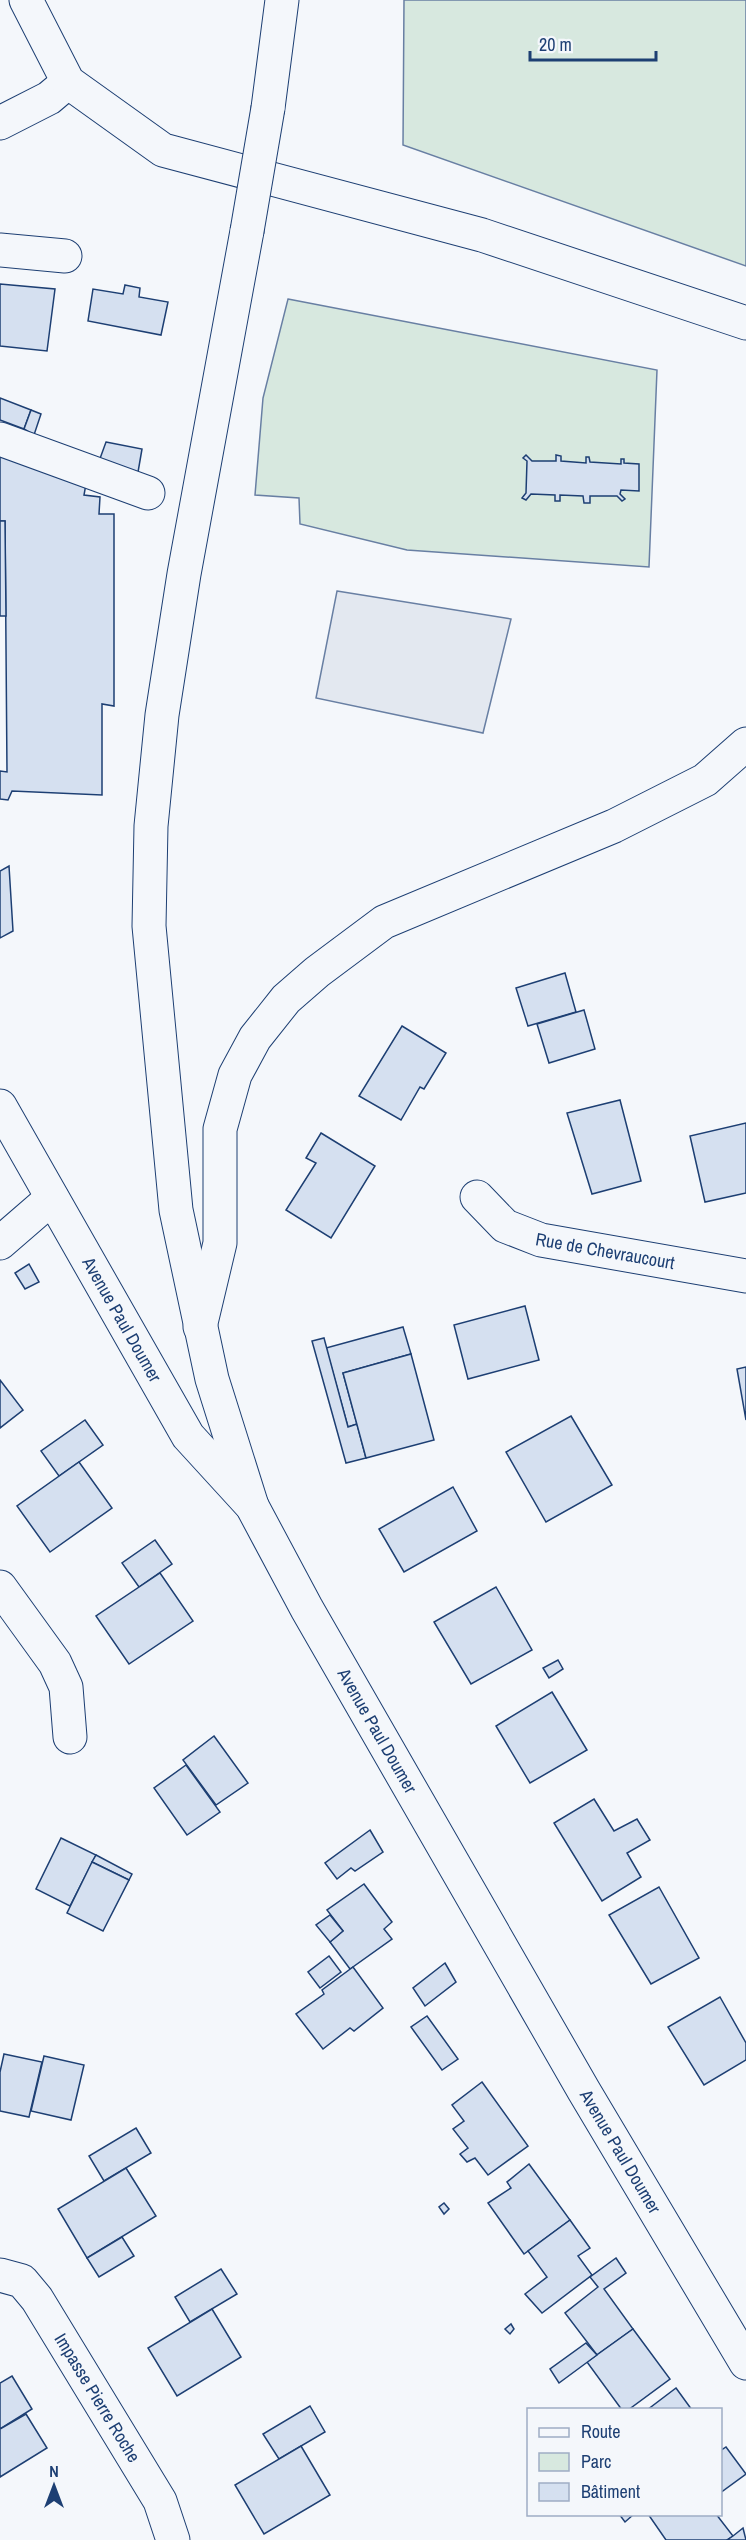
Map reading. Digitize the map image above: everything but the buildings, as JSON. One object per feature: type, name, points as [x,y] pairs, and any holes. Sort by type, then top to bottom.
[{"type":"main road","points":[[26,0],[68,82],[163,150],[482,235],[746,323]]},
{"type":"main road","points":[[252,1506],[212,1379],[174,1198],[149,926],[151,826],[162,716],[184,574],[268,108],[282,0]]},
{"type":"main road","points":[[0,123],[49,98],[68,82]]},
{"type":"main road","points":[[0,250],[65,256]]},
{"type":"main road","points":[[0,439],[148,493]]},
{"type":"main road","points":[[200,1327],[220,1243],[220,1129],[235,1076],[255,1038],[286,999],[316,972],[384,922],[614,826],[705,780],[746,744]]},
{"type":"main road","name":"Avenue Paul Doumer","points":[[0,1106],[188,1436],[252,1506],[307,1609],[578,2080],[746,2363]]},
{"type":"main road","name":"Rue de Chevraucourt","points":[[477,1197],[505,1226],[541,1240],[746,1276]]},
{"type":"main road","points":[[0,1243],[52,1198]]},
{"type":"main road","points":[[0,1587],[55,1663],[66,1687],[70,1737]]},
{"type":"main road","name":"Impasse Pierre Roche","points":[[0,2275],[21,2281],[38,2299],[160,2501],[173,2540]]},
{"type":"green space","points":[[404,0],[746,0],[746,266],[403,145]]},
{"type":"green space","points":[[288,299],[657,370],[649,567],[407,550],[300,524],[299,498],[255,495],[263,398]]},
{"type":"shaded area","points":[[337,591],[511,619],[483,733],[316,698]]}]
